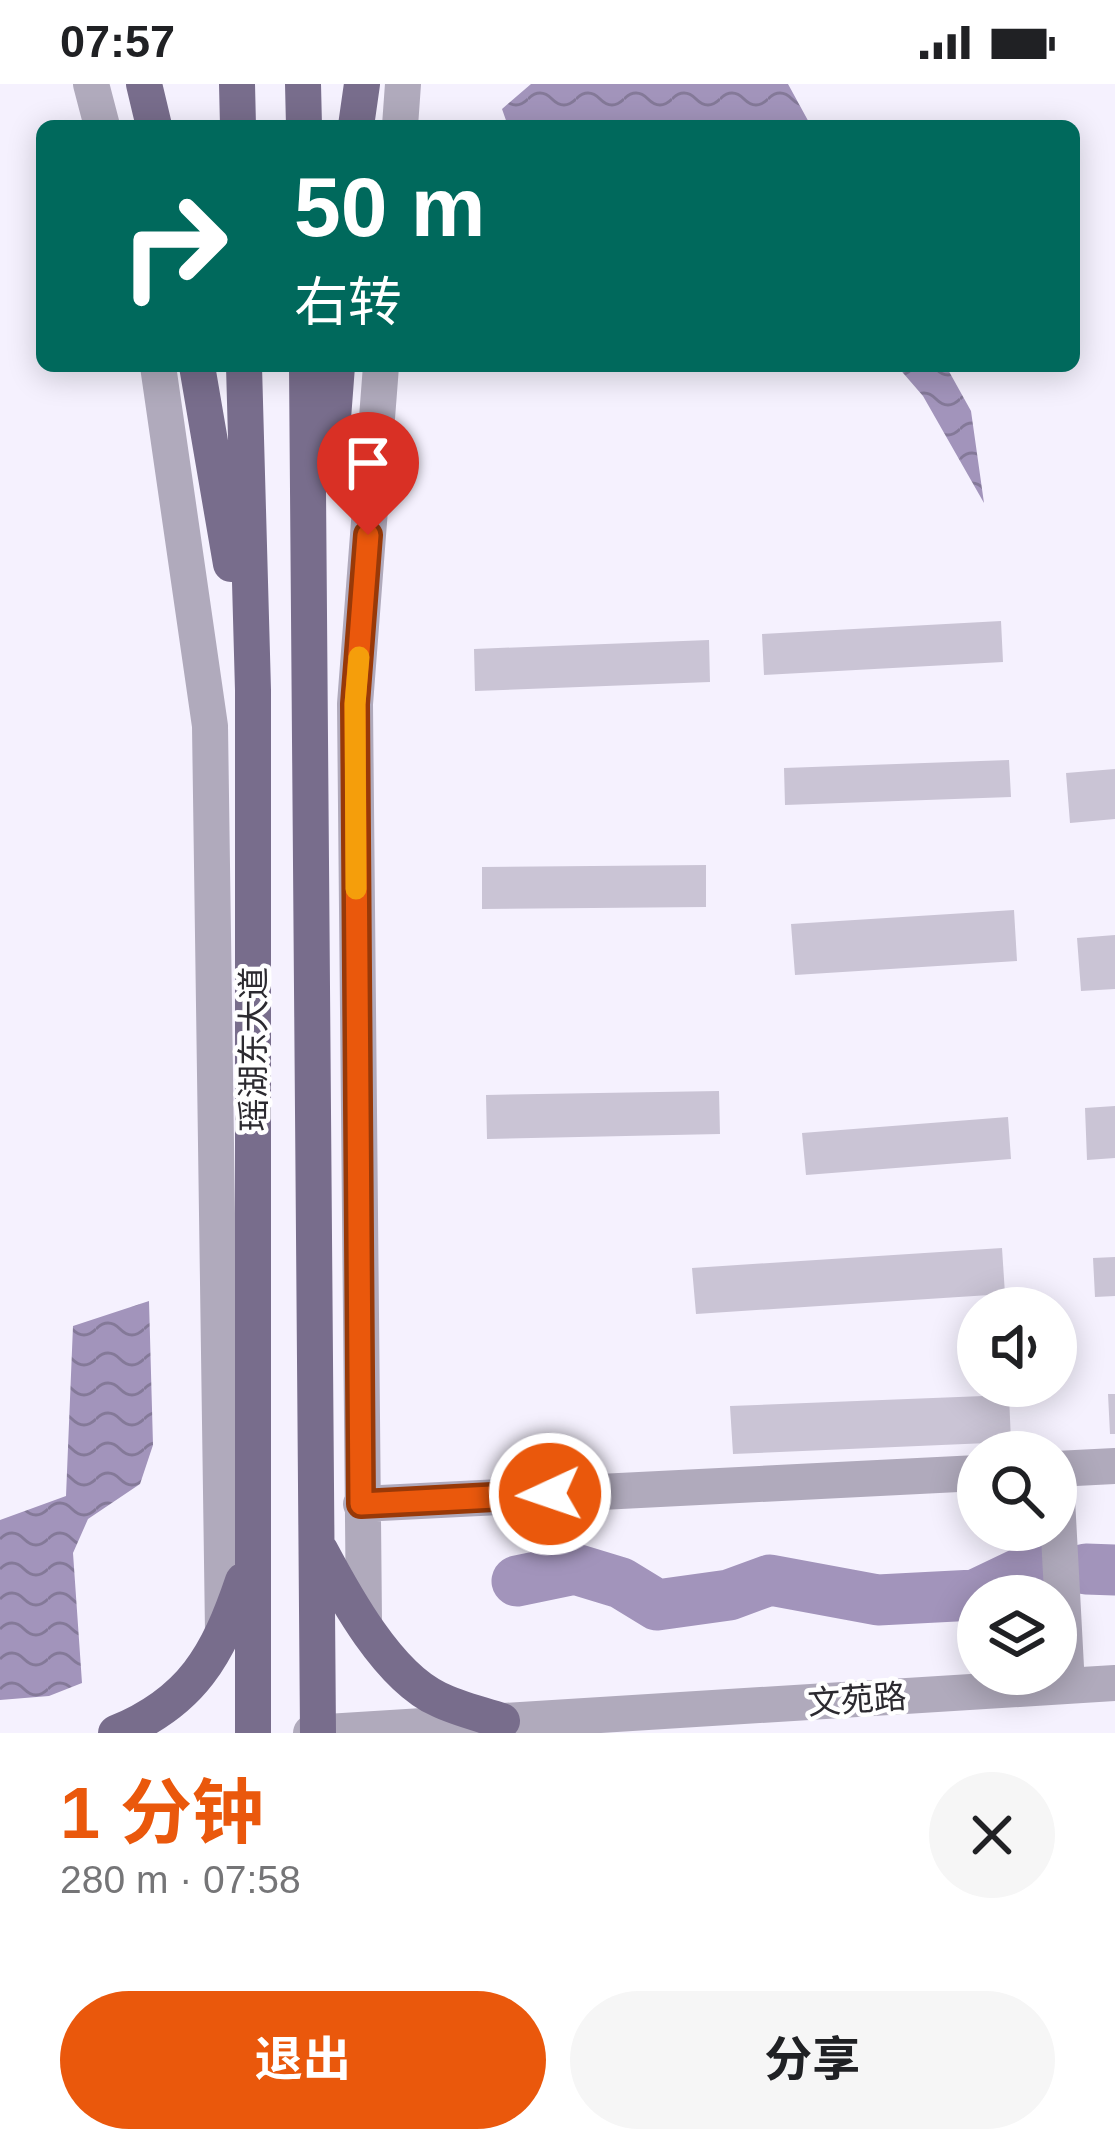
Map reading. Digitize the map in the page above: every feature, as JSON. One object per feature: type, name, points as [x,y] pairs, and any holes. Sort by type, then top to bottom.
[{"type":"main road","points":[[144,84],[153,120]]},
{"type":"main road","points":[[237,84],[238,120]]},
{"type":"main road","points":[[304,84],[304,120]]},
{"type":"main road","points":[[357,120],[362,84]]},
{"type":"main road","points":[[198,372],[253,690]]},
{"type":"main road","name":"瑶湖东大道","points":[[244,372],[253,690],[253,1733]]},
{"type":"main road","name":"瑶湖东大道","points":[[307,372],[316,1733]]},
{"type":"main road","points":[[310,714],[337,372]]},
{"type":"main road","points":[[317,1544],[394,1665],[435,1698],[502,1720]]},
{"type":"main road","points":[[116,1733],[150,1719],[197,1677],[224,1639],[253,1549]]},
{"type":"street","points":[[91,84],[100,120]]},
{"type":"street","points":[[401,120],[404,84]]},
{"type":"street","points":[[159,372],[210,726],[224,1639]]},
{"type":"street","points":[[364,1621],[355,704],[381,372]]},
{"type":"street","points":[[1077,1468],[1115,1466]]},
{"type":"street","points":[[361,1504],[957,1474]]},
{"type":"street","name":"文苑路","points":[[1077,1685],[1115,1683]]},
{"type":"street","name":"文苑路","points":[[316,1733],[957,1693]]},
{"type":"water","points":[[531,84],[788,84],[808,120],[506,120],[502,109]]},
{"type":"water","points":[[902,372],[949,372],[971,411],[984,503],[923,396]]},
{"type":"water","points":[[149,1301],[153,1445],[140,1484],[88,1519],[73,1553],[82,1683],[49,1696],[0,1700],[0,1520],[66,1496],[73,1326]]},
{"type":"building","points":[[1001,621],[1003,662],[764,675],[762,634]]},
{"type":"building","points":[[709,640],[710,682],[475,691],[474,649]]},
{"type":"building","points":[[1009,760],[1011,797],[785,805],[784,768]]},
{"type":"building","points":[[1115,769],[1115,819],[1070,823],[1066,773]]},
{"type":"building","points":[[706,865],[706,907],[482,909],[482,867]]},
{"type":"building","points":[[1014,910],[1017,961],[795,975],[791,924]]},
{"type":"building","points":[[1115,935],[1115,989],[1081,991],[1077,938]]},
{"type":"building","points":[[719,1091],[720,1134],[487,1139],[486,1095]]},
{"type":"building","points":[[1115,1106],[1115,1158],[1087,1160],[1085,1108]]},
{"type":"building","points":[[1008,1117],[1011,1159],[806,1175],[802,1133]]},
{"type":"building","points":[[1002,1248],[1005,1287],[957,1287],[957,1297],[696,1314],[692,1268]]},
{"type":"building","points":[[1115,1257],[1115,1296],[1095,1297],[1093,1258]]},
{"type":"building","points":[[1108,1394],[1115,1394],[1115,1434],[1110,1434]]},
{"type":"building","points":[[957,1397],[957,1407],[1010,1407],[1011,1431],[957,1431],[957,1444],[733,1454],[730,1406]]},
{"type":"waterway","points":[[517,1581],[575,1569],[621,1583],[657,1605],[729,1595],[770,1580],[878,1600],[975,1595],[1040,1564]]},
{"type":"waterway","points":[[1086,1569],[1115,1570]]},
{"type":"slow traffic","points":[[356,889],[359,657]]},
{"type":"route","points":[[368,535],[355,704],[361,1504],[550,1494]]}]
